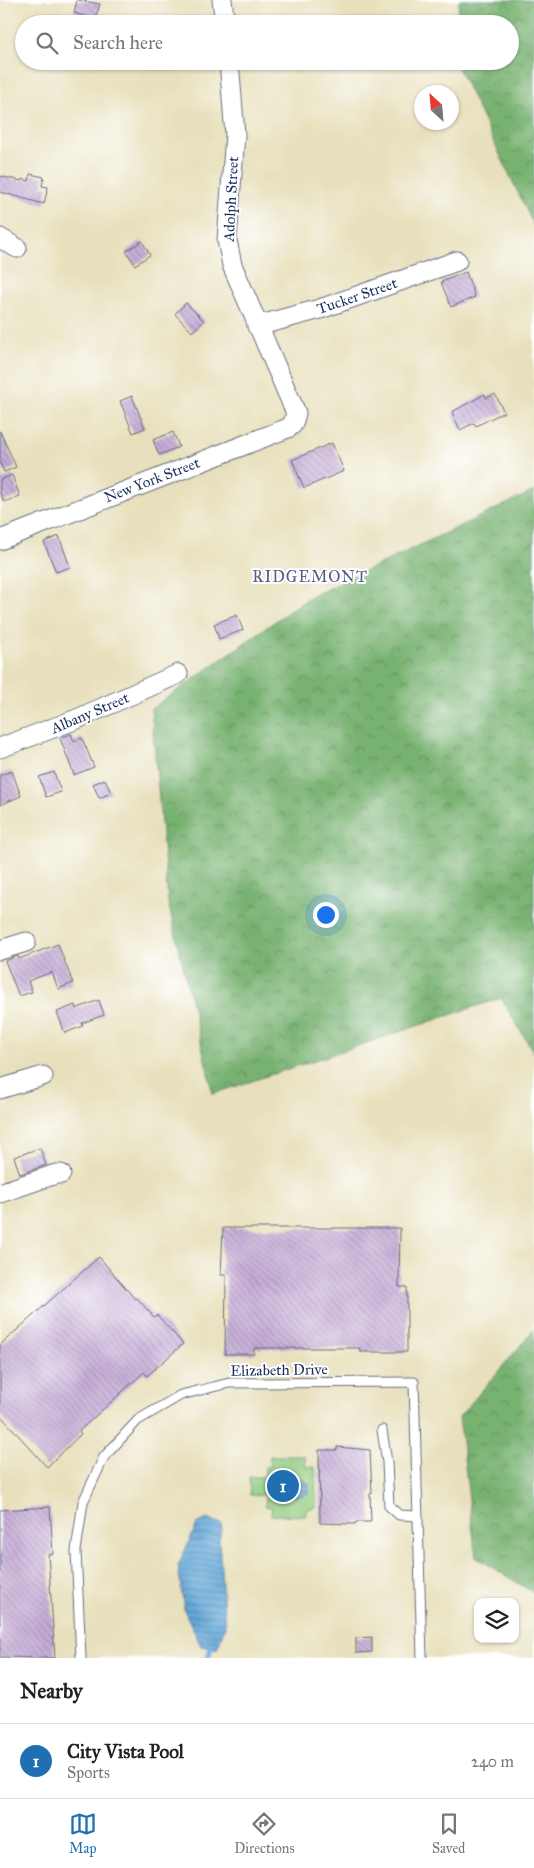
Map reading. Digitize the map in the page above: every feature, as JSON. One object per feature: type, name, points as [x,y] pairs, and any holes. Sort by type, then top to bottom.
[{"type":"street","points":[[222,0],[224,15]]},
{"type":"street","name":"Adolph Street","points":[[230,70],[235,135],[227,240],[232,264],[296,413]]},
{"type":"street","points":[[0,238],[17,248]]},
{"type":"street","name":"Tucker Street","points":[[257,326],[320,310],[457,261]]},
{"type":"street","name":"New York Street","points":[[0,540],[288,428],[293,424],[296,413]]},
{"type":"street","name":"Albany Street","points":[[0,748],[77,719],[178,674]]},
{"type":"street","points":[[0,950],[26,942]]},
{"type":"street","points":[[0,1089],[43,1076]]},
{"type":"street","points":[[0,1193],[61,1174]]},
{"type":"lane","name":"Elizabeth Drive","points":[[81,1658],[76,1551],[83,1502],[104,1457],[138,1420],[181,1395],[229,1383],[414,1382],[418,1516]]},
{"type":"lane","points":[[382,1430],[387,1462],[389,1506],[399,1514],[418,1516],[422,1658]]},
{"type":"green space","points":[[459,0],[534,0],[534,226],[459,70],[519,70],[519,15],[458,15]]},
{"type":"green space","points":[[534,491],[534,1053],[501,998],[213,1094],[168,902],[151,709],[308,598]]},
{"type":"green space","points":[[534,1330],[534,1593],[476,1557],[459,1417]]},
{"type":"green space","points":[[270,1456],[305,1456],[306,1467],[315,1467],[316,1507],[307,1509],[305,1516],[271,1515],[272,1507],[265,1506],[266,1495],[250,1495],[249,1477],[265,1477],[265,1467],[270,1466]]},
{"type":"water","points":[[304,1479],[304,1483],[309,1483],[309,1493],[304,1494],[304,1496],[279,1497],[279,1493],[271,1493],[271,1484],[279,1484],[279,1480]]},
{"type":"water","points":[[207,1519],[222,1524],[219,1540],[225,1627],[217,1649],[201,1646],[184,1610],[178,1566],[197,1524]]},
{"type":"building","points":[[77,0],[100,4],[96,15],[74,13]]},
{"type":"building","points":[[30,174],[44,177],[42,186],[48,187],[44,204],[0,192],[0,176],[29,181]]},
{"type":"building","points":[[142,241],[150,255],[135,265],[126,251]]},
{"type":"building","points":[[466,272],[475,297],[451,307],[441,282]]},
{"type":"building","points":[[186,303],[204,321],[192,332],[175,314]]},
{"type":"building","points":[[485,394],[486,398],[495,394],[504,412],[476,426],[474,423],[460,430],[452,412]]},
{"type":"building","points":[[132,396],[145,428],[133,433],[120,401]]},
{"type":"building","points":[[0,431],[16,467],[4,472],[0,462]]},
{"type":"building","points":[[173,432],[179,447],[159,455],[153,440]]},
{"type":"building","points":[[332,443],[344,471],[304,488],[292,460]]},
{"type":"building","points":[[12,475],[20,496],[4,502],[0,493],[0,480]]},
{"type":"building","points":[[59,536],[70,567],[56,572],[44,542]]},
{"type":"building","points":[[237,615],[243,630],[219,639],[214,624]]},
{"type":"building","points":[[71,734],[74,741],[82,738],[94,767],[74,775],[60,738]]},
{"type":"building","points":[[12,771],[21,796],[0,805],[0,775]]},
{"type":"building","points":[[54,772],[61,792],[46,797],[39,777]]},
{"type":"building","points":[[105,779],[111,793],[99,798],[93,784]]},
{"type":"building","points":[[58,944],[73,983],[58,989],[52,972],[28,981],[32,992],[19,996],[5,961],[18,956],[19,959]]},
{"type":"building","points":[[99,1000],[104,1015],[82,1023],[83,1026],[65,1033],[57,1012],[75,1005],[76,1009]]},
{"type":"building","points":[[40,1148],[46,1165],[20,1174],[14,1157]]},
{"type":"building","points":[[223,1228],[400,1228],[399,1287],[407,1287],[407,1352],[360,1352],[360,1348],[254,1348],[254,1354],[225,1354],[226,1275],[221,1275]]},
{"type":"building","points":[[99,1257],[135,1299],[137,1298],[154,1317],[157,1315],[183,1344],[147,1376],[144,1372],[79,1431],[81,1434],[47,1467],[0,1415],[0,1345]]},
{"type":"building","points":[[337,1447],[370,1450],[371,1522],[356,1522],[355,1524],[320,1523],[319,1450],[337,1450]]},
{"type":"building","points":[[50,1507],[53,1554],[48,1554],[55,1658],[0,1657],[0,1510]]},
{"type":"building","points":[[372,1637],[372,1652],[356,1653],[356,1638]]},
{"type":"waterway","points":[[208,1658],[211,1648]]},
{"type":"place","name":"City Vista Pool","points":[[283,1486]]},
{"type":"district","name":"RIDGEMONT","points":[[310,576]]}]
